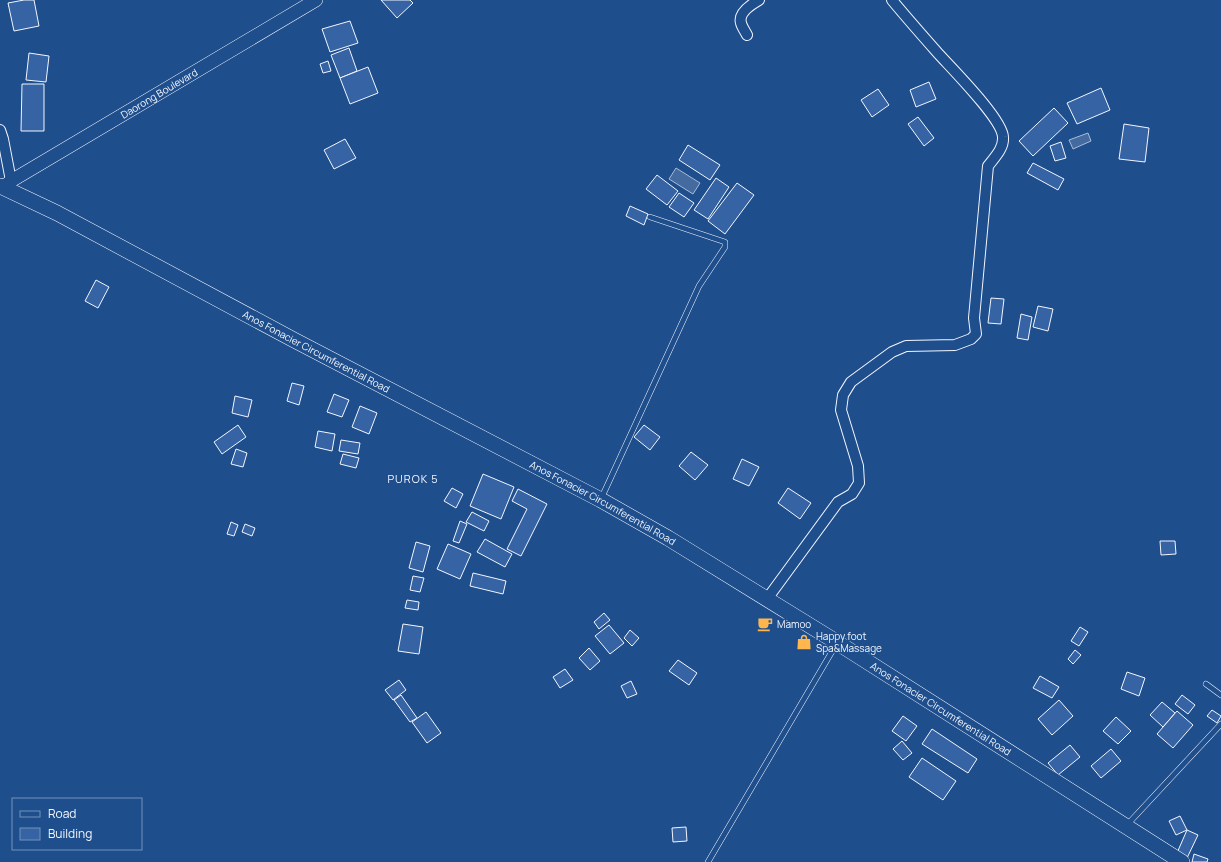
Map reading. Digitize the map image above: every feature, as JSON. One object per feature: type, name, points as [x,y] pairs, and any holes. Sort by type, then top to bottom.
[{"type":"main road","name":"Anos Fonacier Circumferential Road","points":[[5,185],[294,340],[600,500],[668,538],[838,643],[1182,862]]},
{"type":"street","name":"Daorong Boulevard","points":[[5,185],[316,0]]},
{"type":"street","points":[[747,35],[741,22],[741,18],[748,8],[759,0]]},
{"type":"street","points":[[767,599],[838,502],[852,494],[859,482],[858,466],[841,410],[843,395],[851,382],[892,352],[906,346],[955,345],[971,339],[976,334],[974,318],[988,166],[1000,150],[1003,137],[1002,130],[958,74],[937,53],[892,0]]},
{"type":"street","points":[[0,130],[3,139],[5,185]]},
{"type":"lane","points":[[600,500],[699,286],[725,248],[725,242],[650,217]]},
{"type":"lane","points":[[708,862],[838,643]]},
{"type":"lane","points":[[1206,684],[1221,695]]},
{"type":"lane","points":[[1126,826],[1221,724]]},
{"type":"water","points":[[1088,133],[1091,141],[1073,149],[1069,140]]},
{"type":"water","points":[[676,168],[700,183],[693,194],[669,179]]},
{"type":"building","points":[[34,0],[39,26],[14,31],[8,3]]},
{"type":"building","points":[[381,0],[410,0],[413,3],[397,18]]},
{"type":"building","points":[[350,21],[358,43],[330,52],[322,29]]},
{"type":"building","points":[[349,48],[357,71],[340,78],[331,55]]},
{"type":"building","points":[[29,53],[49,56],[46,82],[26,80]]},
{"type":"building","points":[[328,61],[331,71],[323,73],[320,64]]},
{"type":"building","points":[[368,67],[378,93],[350,104],[340,78]]},
{"type":"building","points":[[929,82],[936,99],[916,107],[910,90]]},
{"type":"building","points":[[22,84],[44,84],[44,131],[21,131]]},
{"type":"building","points":[[1101,88],[1110,110],[1077,124],[1067,103]]},
{"type":"building","points":[[878,89],[889,105],[872,117],[861,100]]},
{"type":"building","points":[[1054,108],[1068,123],[1033,156],[1019,141]]},
{"type":"building","points":[[918,117],[934,138],[924,146],[908,124]]},
{"type":"building","points":[[1124,124],[1149,128],[1145,162],[1119,159]]},
{"type":"building","points":[[345,139],[356,158],[334,169],[324,150]]},
{"type":"building","points":[[1061,142],[1066,158],[1055,161],[1050,146]]},
{"type":"building","points":[[688,145],[720,165],[710,180],[679,160]]},
{"type":"building","points":[[1033,163],[1064,179],[1058,190],[1027,173]]},
{"type":"building","points":[[657,175],[678,191],[667,205],[646,189]]},
{"type":"building","points":[[716,178],[729,187],[708,219],[694,210]]},
{"type":"building","points":[[737,183],[754,195],[725,234],[708,221]]},
{"type":"building","points":[[679,193],[694,203],[684,217],[669,207]]},
{"type":"building","points":[[630,206],[648,214],[644,225],[626,216]]},
{"type":"building","points":[[96,280],[109,287],[98,308],[85,301]]},
{"type":"building","points":[[991,298],[1004,299],[1001,324],[988,323]]},
{"type":"building","points":[[1038,306],[1053,309],[1048,331],[1033,327]]},
{"type":"building","points":[[1021,314],[1032,317],[1028,340],[1017,338]]},
{"type":"building","points":[[292,383],[304,386],[299,405],[287,401]]},
{"type":"building","points":[[334,394],[349,400],[342,417],[327,412]]},
{"type":"building","points":[[235,396],[252,400],[248,417],[232,413]]},
{"type":"building","points":[[360,406],[377,413],[369,434],[352,427]]},
{"type":"building","points":[[238,425],[246,437],[222,454],[214,442]]},
{"type":"building","points":[[644,425],[660,437],[650,450],[634,437]]},
{"type":"building","points":[[318,431],[335,434],[332,451],[315,447]]},
{"type":"building","points":[[341,440],[360,443],[358,454],[339,451]]},
{"type":"building","points":[[236,449],[247,453],[243,467],[231,464]]},
{"type":"building","points":[[691,452],[708,465],[695,480],[679,466]]},
{"type":"building","points":[[343,454],[359,458],[356,468],[340,464]]},
{"type":"building","points":[[742,459],[759,467],[749,486],[733,479]]},
{"type":"building","points":[[483,474],[514,487],[501,519],[470,506]]},
{"type":"building","points":[[452,488],[463,494],[456,508],[444,501]]},
{"type":"building","points":[[788,488],[811,503],[800,519],[778,503]]},
{"type":"building","points":[[518,489],[547,504],[521,556],[507,549],[527,509],[512,501]]},
{"type":"building","points":[[472,512],[489,521],[484,531],[466,522]]},
{"type":"building","points":[[460,521],[467,524],[459,543],[453,541]]},
{"type":"building","points":[[231,522],[238,525],[234,536],[227,534]]},
{"type":"building","points":[[245,524],[255,528],[252,536],[242,532]]},
{"type":"building","points":[[485,539],[512,554],[505,567],[477,552]]},
{"type":"building","points":[[1160,541],[1175,541],[1176,554],[1161,555]]},
{"type":"building","points":[[416,542],[430,546],[423,572],[409,568]]},
{"type":"building","points":[[448,544],[471,554],[460,579],[437,569]]},
{"type":"building","points":[[473,573],[506,581],[503,594],[470,586]]},
{"type":"building","points":[[413,576],[424,578],[420,592],[410,590]]},
{"type":"building","points":[[407,600],[419,602],[418,610],[405,608]]},
{"type":"building","points":[[604,613],[610,620],[599,629],[594,622]]},
{"type":"building","points":[[403,624],[423,627],[419,654],[398,651]]},
{"type":"building","points":[[609,625],[624,643],[610,654],[595,636]]},
{"type":"building","points":[[1080,627],[1088,632],[1079,646],[1071,641]]},
{"type":"building","points":[[630,630],[639,638],[632,646],[624,638]]},
{"type":"building","points":[[589,648],[600,661],[590,670],[579,658]]},
{"type":"building","points":[[1075,650],[1081,655],[1073,664],[1068,659]]},
{"type":"building","points":[[678,660],[697,673],[689,685],[669,671]]},
{"type":"building","points":[[565,669],[573,680],[560,688],[553,677]]},
{"type":"building","points":[[1127,672],[1145,678],[1139,696],[1121,689]]},
{"type":"building","points":[[1040,676],[1059,687],[1052,698],[1033,688]]},
{"type":"building","points":[[399,680],[406,690],[393,700],[385,690]]},
{"type":"building","points":[[631,681],[637,694],[627,698],[621,686]]},
{"type":"building","points":[[401,695],[417,718],[410,722],[394,700]]},
{"type":"building","points":[[1182,695],[1195,705],[1188,714],[1175,704]]},
{"type":"building","points":[[1059,700],[1073,716],[1052,735],[1038,719]]},
{"type":"building","points":[[1162,702],[1175,713],[1163,727],[1150,715]]},
{"type":"building","points":[[1212,710],[1221,716],[1217,723],[1207,716]]},
{"type":"building","points":[[1177,711],[1193,725],[1173,748],[1157,734]]},
{"type":"building","points":[[426,712],[441,733],[427,743],[412,722]]},
{"type":"building","points":[[903,716],[917,726],[906,741],[892,731]]},
{"type":"building","points":[[1116,717],[1131,731],[1118,744],[1103,731]]},
{"type":"building","points":[[932,729],[977,759],[968,773],[922,744]]},
{"type":"building","points":[[902,741],[912,753],[903,760],[893,749]]},
{"type":"building","points":[[1070,745],[1080,757],[1058,775],[1048,763]]},
{"type":"building","points":[[1111,749],[1121,761],[1101,778],[1091,766]]},
{"type":"building","points":[[922,758],[956,781],[943,800],[909,777]]},
{"type":"building","points":[[1180,816],[1187,830],[1176,835],[1169,821]]},
{"type":"building","points":[[686,827],[687,841],[673,842],[672,828]]},
{"type":"building","points":[[1187,830],[1198,835],[1187,858],[1177,853]]},
{"type":"building","points":[[1194,854],[1208,859],[1207,862],[1192,862]]},
{"type":"place","name":"Mamoo","points":[[765,624]]},
{"type":"place","name":"Happy foot Spa&Massage","points":[[804,642]]},
{"type":"district","name":"PUROK 5","points":[[413,479]]}]
